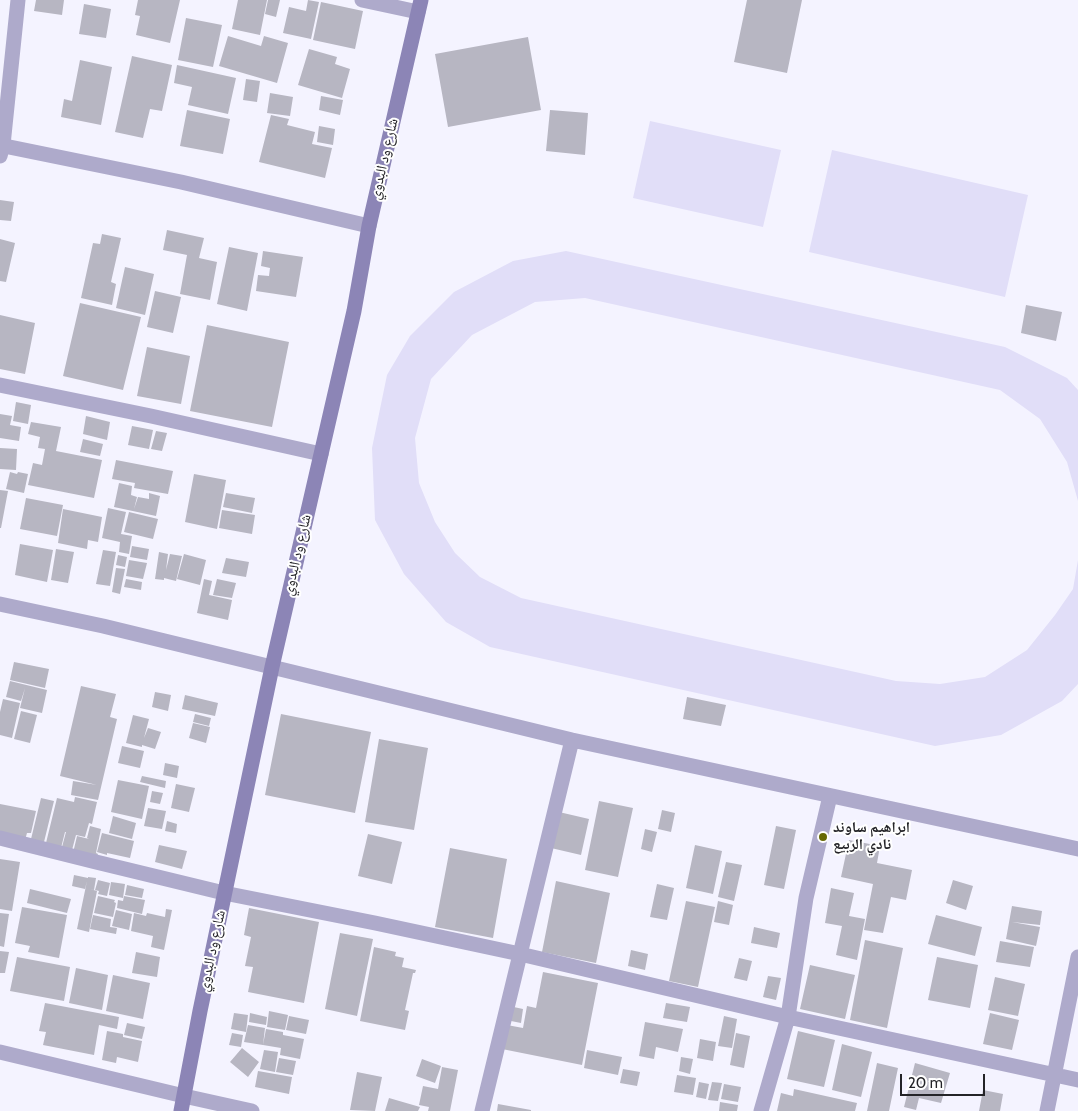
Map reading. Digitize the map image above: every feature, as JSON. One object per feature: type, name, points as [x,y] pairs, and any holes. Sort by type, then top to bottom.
[{"type":"street","points":[[18,0],[1,149],[181,182],[370,226]]},
{"type":"street","points":[[362,0],[419,6]]},
{"type":"street","name":"شارع ود البدوي","points":[[181,1111],[224,893],[272,667],[354,310],[370,226],[419,6]]},
{"type":"street","points":[[0,385],[321,454]]},
{"type":"street","points":[[0,604],[103,626],[572,740],[1078,849]]},
{"type":"street","points":[[482,1111],[572,740]]},
{"type":"street","points":[[761,1111],[788,1017],[806,898],[830,796]]},
{"type":"street","points":[[0,838],[224,893],[520,954],[788,1017],[1078,1080]]},
{"type":"street","points":[[1047,1111],[1078,957]]},
{"type":"street","points":[[0,1052],[252,1111]]},
{"type":"shaded area","points":[[650,121],[781,150],[763,227],[633,198]]},
{"type":"shaded area","points":[[832,150],[1028,195],[1005,297],[809,252]]},
{"type":"shaded area","points":[[566,251],[1005,347],[1067,378],[1078,390],[1078,501],[1067,462],[1040,419],[1000,390],[585,298],[535,302],[472,335],[431,379],[415,438],[419,483],[435,522],[455,553],[480,577],[521,598],[896,681],[940,684],[985,677],[1027,650],[1073,589],[1078,560],[1078,684],[1062,701],[1001,735],[935,746],[490,647],[446,622],[404,574],[375,520],[372,448],[387,375],[410,336],[454,292],[513,261]]},
{"type":"building","points":[[36,0],[64,0],[62,15],[34,11]]},
{"type":"building","points":[[138,0],[180,0],[170,43],[136,35],[140,16],[135,15]]},
{"type":"building","points":[[238,0],[267,0],[260,35],[232,29]]},
{"type":"building","points":[[268,0],[280,0],[276,17],[265,14]]},
{"type":"building","points":[[308,0],[319,2],[311,39],[283,33],[289,7],[306,11]]},
{"type":"building","points":[[747,0],[802,0],[787,73],[734,62]]},
{"type":"building","points":[[321,2],[363,11],[355,49],[313,40]]},
{"type":"building","points":[[84,4],[111,9],[106,38],[79,34]]},
{"type":"building","points":[[186,18],[222,25],[213,67],[178,60]]},
{"type":"building","points":[[228,36],[261,46],[264,36],[288,43],[277,83],[219,66]]},
{"type":"building","points":[[528,37],[541,110],[448,127],[435,54]]},
{"type":"building","points":[[309,49],[337,57],[335,64],[350,69],[342,98],[298,85]]},
{"type":"building","points":[[132,56],[172,65],[162,111],[150,109],[143,138],[115,132]]},
{"type":"building","points":[[80,60],[112,67],[101,125],[61,117],[64,99],[72,101]]},
{"type":"building","points":[[177,65],[236,78],[228,114],[188,105],[192,87],[174,83]]},
{"type":"building","points":[[246,79],[260,81],[257,102],[243,100]]},
{"type":"building","points":[[270,93],[293,97],[290,116],[267,113]]},
{"type":"building","points":[[321,96],[343,100],[340,115],[319,110]]},
{"type":"building","points":[[187,110],[230,119],[223,154],[180,146]]},
{"type":"building","points":[[550,110],[588,113],[585,155],[546,151]]},
{"type":"building","points":[[271,115],[289,119],[287,125],[315,132],[312,144],[332,148],[325,178],[259,162]]},
{"type":"building","points":[[319,126],[335,129],[333,145],[317,142]]},
{"type":"building","points":[[0,200],[14,202],[11,221],[0,220]]},
{"type":"building","points":[[167,230],[204,238],[199,258],[217,262],[210,300],[180,294],[187,255],[163,250]]},
{"type":"building","points":[[102,234],[121,238],[111,282],[116,284],[112,305],[81,298],[93,243],[100,244]]},
{"type":"building","points":[[0,239],[15,243],[6,282],[0,281]]},
{"type":"building","points":[[229,247],[258,253],[247,311],[217,304]]},
{"type":"building","points":[[263,251],[303,257],[296,297],[256,291],[258,275],[269,276],[270,268],[261,266]]},
{"type":"building","points":[[125,267],[154,274],[145,315],[116,308]]},
{"type":"building","points":[[155,291],[181,297],[173,333],[147,327]]},
{"type":"building","points":[[80,303],[141,317],[123,390],[63,376]]},
{"type":"building","points":[[1026,305],[1062,312],[1056,341],[1021,333]]},
{"type":"building","points":[[0,315],[35,323],[25,374],[0,369]]},
{"type":"building","points":[[207,325],[289,342],[272,427],[190,411]]},
{"type":"building","points":[[147,347],[190,356],[181,404],[137,396]]},
{"type":"building","points":[[16,402],[31,405],[28,424],[13,421]]},
{"type":"building","points":[[0,414],[12,416],[10,425],[21,427],[19,441],[0,438]]},
{"type":"building","points":[[86,416],[110,422],[107,440],[83,434]]},
{"type":"building","points":[[31,422],[61,427],[56,451],[102,460],[94,498],[28,485],[33,463],[42,465],[45,449],[38,448],[40,437],[28,434]]},
{"type":"building","points":[[132,426],[153,430],[149,449],[128,445]]},
{"type":"building","points":[[156,431],[167,433],[162,451],[151,449]]},
{"type":"building","points":[[83,439],[103,444],[100,456],[80,452]]},
{"type":"building","points":[[0,448],[17,449],[16,470],[0,469]]},
{"type":"building","points":[[116,460],[173,471],[168,494],[134,488],[135,483],[112,479]]},
{"type":"building","points":[[10,472],[28,474],[24,493],[6,489]]},
{"type":"building","points":[[194,474],[226,480],[217,529],[185,522]]},
{"type":"building","points":[[119,483],[132,486],[131,495],[137,497],[134,509],[138,497],[149,499],[149,493],[160,496],[156,516],[114,507]]},
{"type":"building","points":[[0,490],[8,491],[1,528],[0,528]]},
{"type":"building","points":[[226,493],[255,498],[252,513],[223,507]]},
{"type":"building","points":[[26,498],[63,505],[57,536],[20,529]]},
{"type":"building","points":[[108,508],[126,512],[121,534],[132,536],[129,554],[119,552],[120,542],[102,538]]},
{"type":"building","points":[[63,509],[102,517],[98,542],[88,540],[87,549],[58,543]]},
{"type":"building","points":[[222,510],[255,515],[252,534],[219,528]]},
{"type":"building","points":[[129,512],[158,519],[153,539],[124,532]]},
{"type":"building","points":[[20,544],[53,550],[47,582],[15,575]]},
{"type":"building","points":[[132,546],[149,549],[147,560],[130,557]]},
{"type":"building","points":[[56,549],[74,552],[68,583],[51,580]]},
{"type":"building","points":[[103,550],[116,552],[110,586],[96,584]]},
{"type":"building","points":[[159,552],[168,554],[166,570],[170,554],[182,556],[176,581],[164,578],[164,580],[155,579]]},
{"type":"building","points":[[184,554],[206,560],[200,585],[177,579]]},
{"type":"building","points":[[118,555],[127,557],[125,567],[116,565]]},
{"type":"building","points":[[226,558],[249,562],[246,577],[222,573]]},
{"type":"building","points":[[129,560],[147,563],[143,579],[126,576]]},
{"type":"building","points":[[116,568],[125,569],[120,594],[112,592]]},
{"type":"building","points":[[126,579],[142,582],[141,590],[124,587]]},
{"type":"building","points":[[204,579],[212,581],[209,595],[232,600],[228,620],[197,613]]},
{"type":"building","points":[[217,579],[236,583],[232,598],[213,595]]},
{"type":"building","points":[[14,662],[49,669],[45,688],[10,680]]},
{"type":"building","points":[[10,681],[47,690],[42,713],[20,708],[25,688],[21,701],[6,697]]},
{"type":"building","points":[[81,686],[116,694],[110,717],[117,719],[98,800],[71,795],[73,781],[97,785],[60,776]]},
{"type":"building","points":[[155,692],[171,695],[168,711],[152,707]]},
{"type":"building","points":[[185,695],[218,703],[215,716],[182,709]]},
{"type":"building","points":[[687,697],[726,705],[721,726],[683,719]]},
{"type":"building","points":[[3,699],[20,703],[12,738],[0,735],[0,712]]},
{"type":"building","points":[[21,711],[37,715],[30,743],[14,739]]},
{"type":"building","points":[[195,714],[211,718],[209,726],[193,722]]},
{"type":"building","points":[[281,714],[371,732],[355,813],[265,795]]},
{"type":"building","points":[[133,715],[149,719],[144,738],[148,728],[161,732],[155,749],[126,743]]},
{"type":"building","points":[[193,723],[210,727],[206,743],[189,738]]},
{"type":"building","points":[[379,739],[428,748],[414,830],[365,822]]},
{"type":"building","points":[[122,746],[144,751],[140,768],[118,763]]},
{"type":"building","points":[[165,763],[179,766],[177,778],[163,775]]},
{"type":"building","points":[[142,776],[166,781],[165,788],[140,782]]},
{"type":"building","points":[[118,780],[149,786],[142,819],[111,812]]},
{"type":"building","points":[[176,784],[195,788],[189,812],[171,808]]},
{"type":"building","points":[[152,791],[163,793],[160,804],[150,802]]},
{"type":"building","points":[[75,797],[97,802],[92,824],[89,823],[85,837],[76,835],[72,850],[62,847],[65,832],[61,848],[45,847],[57,798],[74,802]]},
{"type":"building","points":[[41,798],[54,801],[44,842],[31,839]]},
{"type":"building","points":[[599,801],[633,808],[618,877],[585,870]]},
{"type":"building","points":[[0,804],[36,811],[31,833],[27,833],[25,840],[0,835]]},
{"type":"building","points":[[148,808],[166,811],[162,829],[144,826]]},
{"type":"building","points":[[662,810],[675,813],[671,832],[658,829]]},
{"type":"building","points":[[559,812],[589,819],[581,855],[551,848]]},
{"type":"building","points":[[113,816],[136,823],[132,839],[109,833]]},
{"type":"building","points":[[167,821],[177,824],[176,833],[165,831]]},
{"type":"building","points":[[90,826],[101,829],[96,859],[73,853],[77,836],[89,839],[87,838]]},
{"type":"building","points":[[776,826],[796,830],[784,889],[764,885]]},
{"type":"building","points":[[645,829],[657,832],[652,852],[641,849]]},
{"type":"building","points":[[102,833],[134,841],[130,858],[97,852]]},
{"type":"building","points":[[368,834],[402,842],[392,884],[358,876]]},
{"type":"building","points":[[849,840],[880,846],[877,863],[912,870],[906,900],[891,897],[883,933],[864,930],[873,884],[841,877]]},
{"type":"building","points":[[159,845],[187,851],[182,869],[155,862]]},
{"type":"building","points":[[695,845],[722,851],[713,894],[686,888]]},
{"type":"building","points":[[450,848],[507,859],[493,938],[435,927]]},
{"type":"building","points":[[0,859],[20,862],[12,911],[0,909]]},
{"type":"building","points":[[726,862],[742,865],[734,901],[718,897]]},
{"type":"building","points":[[74,875],[96,878],[94,890],[90,889],[97,891],[89,932],[77,929],[87,881],[85,889],[72,886]]},
{"type":"building","points":[[98,880],[110,883],[107,896],[98,894],[99,891],[95,890]]},
{"type":"building","points":[[953,880],[973,886],[966,910],[946,903]]},
{"type":"building","points":[[556,881],[610,893],[596,963],[542,952]]},
{"type":"building","points":[[111,882],[125,884],[123,898],[109,895]]},
{"type":"building","points":[[657,884],[674,888],[667,920],[650,917]]},
{"type":"building","points":[[127,885],[144,889],[142,898],[125,895]]},
{"type":"building","points":[[831,888],[854,893],[849,916],[865,919],[857,960],[836,955],[842,926],[825,923]]},
{"type":"building","points":[[30,889],[71,899],[67,913],[27,903]]},
{"type":"building","points":[[98,896],[115,900],[113,917],[94,913]]},
{"type":"building","points":[[124,896],[145,900],[142,914],[117,908],[118,900],[123,901]]},
{"type":"building","points":[[686,901],[715,907],[698,987],[669,981]]},
{"type":"building","points":[[718,901],[733,905],[729,925],[714,922]]},
{"type":"building","points":[[1012,906],[1042,911],[1040,925],[1012,922],[1040,927],[1036,946],[1006,939]]},
{"type":"building","points":[[22,907],[67,915],[59,958],[28,952],[30,946],[15,943]]},
{"type":"building","points":[[249,908],[319,922],[304,1003],[248,992],[253,967],[245,966],[251,937],[244,935]]},
{"type":"building","points":[[166,909],[172,910],[164,950],[151,947],[153,936],[131,931],[134,913],[146,916],[147,913],[165,917]]},
{"type":"building","points":[[116,910],[132,914],[129,930],[112,926]]},
{"type":"building","points":[[0,913],[9,914],[4,947],[0,946]]},
{"type":"building","points":[[93,915],[111,919],[110,927],[117,928],[116,934],[90,929]]},
{"type":"building","points":[[936,915],[982,927],[975,956],[928,944]]},
{"type":"building","points":[[754,927],[780,933],[777,948],[751,943]]},
{"type":"building","points":[[340,933],[373,939],[357,1016],[325,1009]]},
{"type":"building","points":[[865,940],[903,948],[887,1028],[850,1020]]},
{"type":"building","points":[[1000,941],[1034,947],[1030,967],[996,962]]},
{"type":"building","points":[[374,947],[396,952],[395,956],[404,958],[402,967],[416,970],[413,973],[405,1010],[409,1011],[405,1030],[360,1021]]},
{"type":"building","points":[[631,950],[648,954],[645,970],[628,966]]},
{"type":"building","points":[[0,951],[9,952],[5,973],[0,973]]},
{"type":"building","points":[[136,952],[160,957],[157,977],[132,973]]},
{"type":"building","points":[[17,957],[70,967],[64,1001],[10,991]]},
{"type":"building","points":[[937,957],[978,965],[970,1008],[928,1000]]},
{"type":"building","points":[[739,958],[752,961],[747,981],[734,978]]},
{"type":"building","points":[[810,965],[855,975],[845,1019],[800,1009]]},
{"type":"building","points":[[76,968],[108,975],[102,1010],[69,1003]]},
{"type":"building","points":[[543,972],[598,983],[582,1065],[502,1049],[507,1025],[523,1028],[527,1006],[536,1008]]},
{"type":"building","points":[[113,975],[150,983],[143,1019],[106,1011]]},
{"type":"building","points":[[768,976],[781,978],[776,1000],[763,997]]},
{"type":"building","points":[[995,977],[1025,984],[1018,1016],[988,1010]]},
{"type":"building","points":[[45,1003],[119,1017],[117,1029],[99,1025],[94,1055],[43,1045],[46,1032],[39,1031]]},
{"type":"building","points":[[666,1003],[690,1007],[687,1022],[663,1018]]},
{"type":"building","points":[[509,1006],[523,1009],[521,1023],[506,1020]]},
{"type":"building","points":[[269,1011],[288,1015],[285,1030],[267,1027]]},
{"type":"building","points":[[234,1013],[248,1015],[246,1032],[231,1029]]},
{"type":"building","points":[[250,1013],[267,1017],[266,1025],[249,1022]]},
{"type":"building","points":[[990,1013],[1019,1020],[1012,1050],[983,1044]]},
{"type":"building","points":[[289,1016],[309,1020],[306,1034],[286,1030]]},
{"type":"building","points":[[724,1016],[737,1019],[732,1048],[718,1046]]},
{"type":"building","points":[[645,1022],[683,1029],[678,1052],[656,1047],[654,1059],[639,1056]]},
{"type":"building","points":[[127,1023],[145,1027],[142,1039],[124,1035]]},
{"type":"building","points":[[248,1025],[265,1028],[263,1045],[244,1042]]},
{"type":"building","points":[[266,1029],[304,1039],[300,1059],[280,1055],[281,1048],[263,1045]]},
{"type":"building","points":[[107,1031],[123,1034],[123,1037],[142,1041],[138,1062],[117,1057],[116,1063],[102,1060]]},
{"type":"building","points":[[798,1031],[835,1040],[824,1087],[787,1079]]},
{"type":"building","points":[[232,1033],[243,1035],[241,1047],[229,1045]]},
{"type":"building","points":[[736,1033],[750,1036],[744,1068],[730,1065]]},
{"type":"building","points":[[700,1039],[716,1042],[713,1061],[697,1058]]},
{"type":"building","points":[[842,1044],[872,1052],[861,1097],[832,1090]]},
{"type":"building","points":[[242,1048],[259,1062],[248,1077],[230,1062]]},
{"type":"building","points":[[264,1050],[278,1052],[275,1072],[260,1069]]},
{"type":"building","points":[[587,1050],[622,1057],[618,1075],[584,1068]]},
{"type":"building","points":[[681,1057],[693,1059],[690,1074],[679,1071]]},
{"type":"building","points":[[279,1058],[296,1061],[293,1075],[276,1072]]},
{"type":"building","points":[[422,1059],[441,1066],[435,1083],[416,1076]]},
{"type":"building","points":[[877,1063],[898,1068],[889,1111],[867,1111]]},
{"type":"building","points":[[915,1063],[950,1073],[941,1103],[919,1098],[916,1110],[904,1107]]},
{"type":"building","points":[[442,1067],[458,1070],[450,1111],[428,1111],[429,1107],[419,1105],[423,1086],[438,1089]]},
{"type":"building","points":[[623,1069],[640,1072],[637,1086],[620,1083]]},
{"type":"building","points":[[258,1071],[292,1077],[289,1094],[255,1087]]},
{"type":"building","points":[[357,1072],[382,1077],[375,1111],[350,1110]]},
{"type":"building","points":[[677,1075],[696,1078],[693,1095],[674,1092]]},
{"type":"building","points":[[699,1082],[709,1084],[706,1099],[696,1097]]},
{"type":"building","points":[[712,1082],[722,1083],[718,1101],[708,1100]]},
{"type":"building","points":[[724,1084],[741,1087],[738,1102],[721,1099]]},
{"type":"building","points":[[794,1089],[857,1103],[855,1111],[777,1111],[781,1093],[793,1096]]},
{"type":"building","points":[[983,1090],[1003,1094],[1000,1111],[979,1111]]},
{"type":"building","points":[[389,1098],[420,1107],[418,1111],[385,1111]]},
{"type":"building","points":[[720,1102],[738,1105],[737,1111],[719,1111]]},
{"type":"building","points":[[498,1104],[531,1110],[531,1111],[497,1111]]},
{"type":"place","name":"ابراهيم ساوند نادي الربيع","points":[[823,837]]}]
